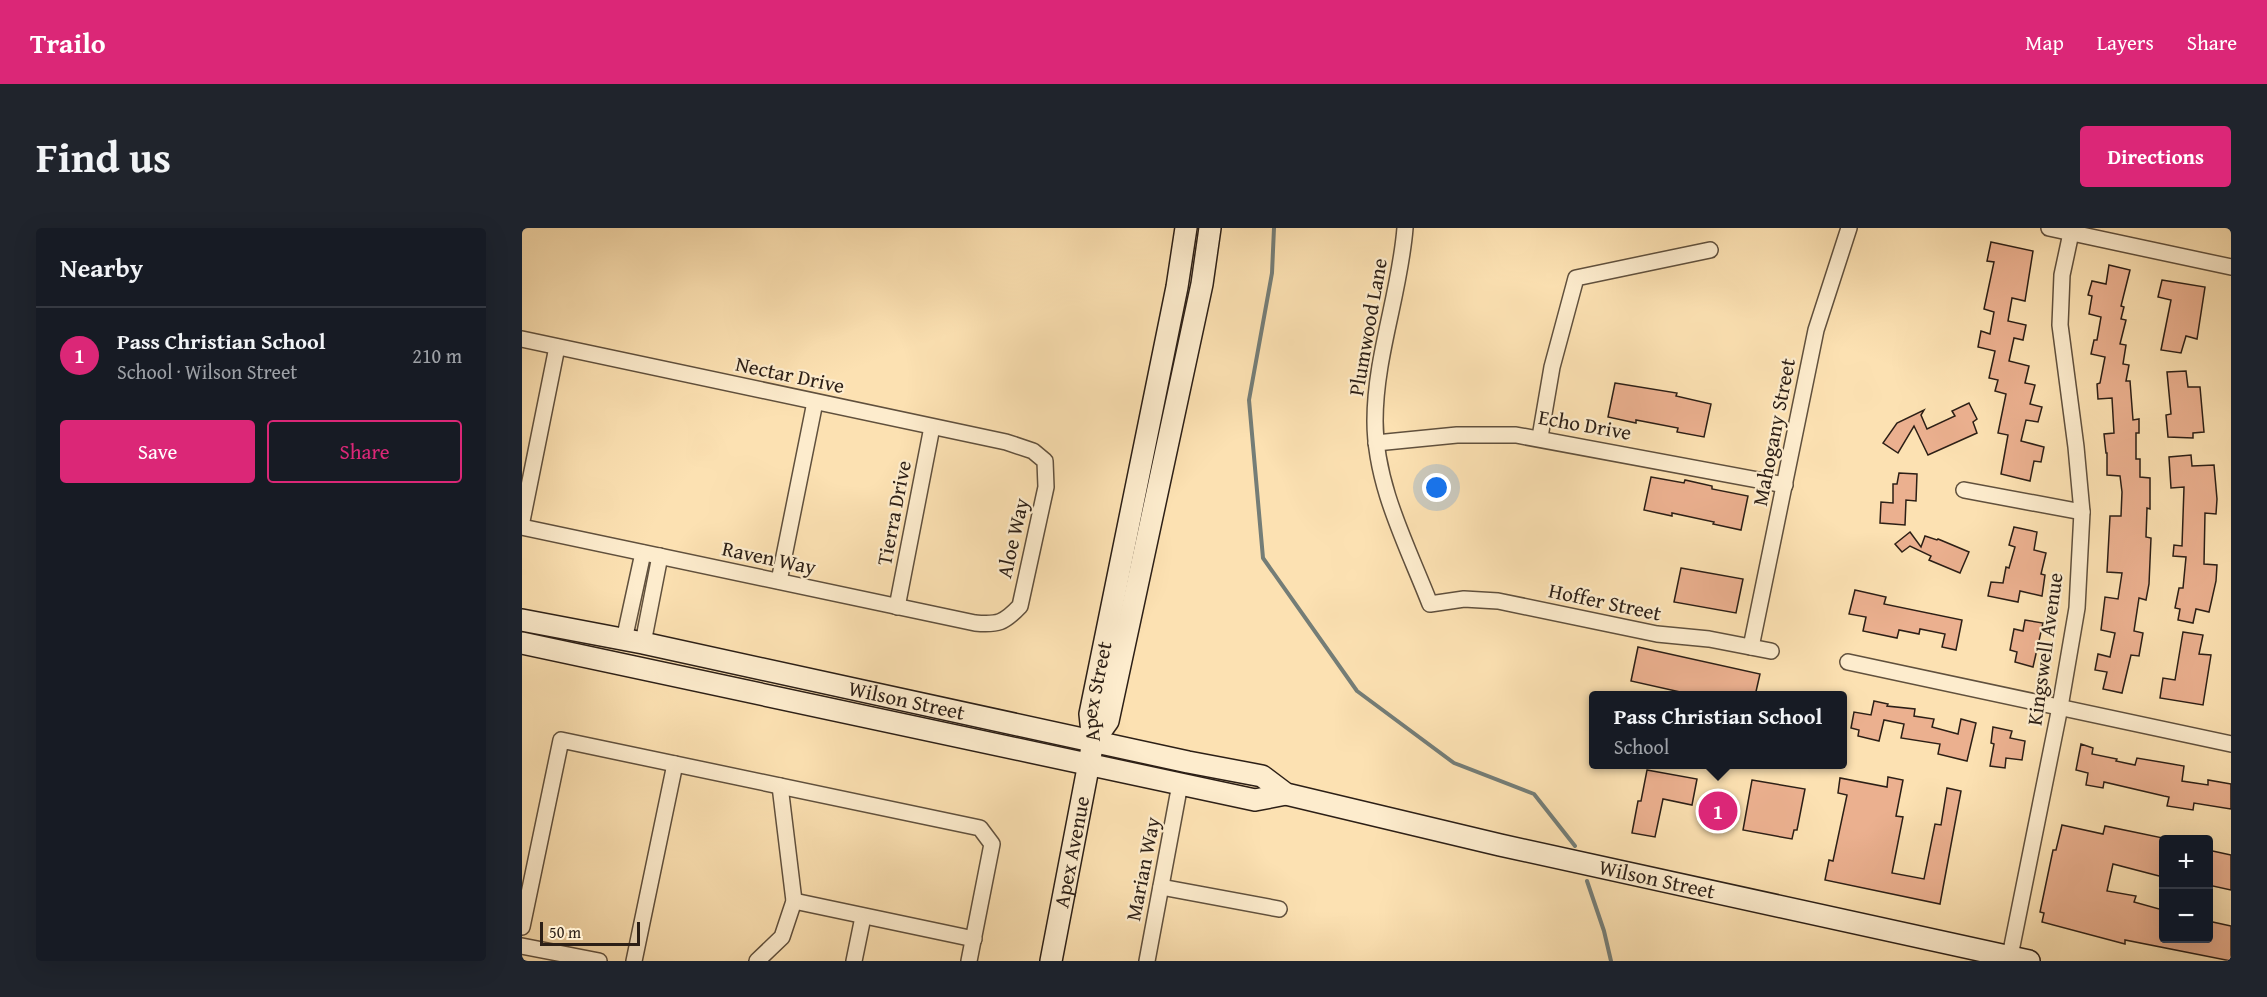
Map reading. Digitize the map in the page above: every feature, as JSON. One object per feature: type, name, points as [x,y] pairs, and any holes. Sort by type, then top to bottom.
[{"type":"street","name":"Apex Street","points":[[1093,742],[1090,714],[1178,287],[1186,228]]},
{"type":"street","name":"Apex Street","points":[[1093,742],[1108,722],[1202,284],[1210,228]]},
{"type":"street","name":"Plumwood Lane","points":[[1405,228],[1400,271],[1377,388],[1376,443],[1389,500],[1430,604]]},
{"type":"street","name":"Mahogany Street","points":[[1751,647],[1816,330],[1849,228]]},
{"type":"street","points":[[2049,228],[2231,267]]},
{"type":"street","name":"Kingswell Avenue","points":[[2016,960],[2077,608],[2082,512],[2060,325],[2062,274],[2071,233]]},
{"type":"street","points":[[1540,438],[1552,367],[1576,278],[1710,250]]},
{"type":"street","name":"Nectar Drive","points":[[522,339],[1006,442],[1033,451],[1046,461]]},
{"type":"street","points":[[522,521],[557,346]]},
{"type":"street","points":[[778,582],[815,402]]},
{"type":"street","name":"Tierra Drive","points":[[897,607],[932,427]]},
{"type":"street","name":"Echo Drive","points":[[1376,443],[1492,433],[1540,438],[1785,485]]},
{"type":"street","name":"Aloe Way","points":[[1007,620],[1020,606],[1046,488],[1046,461]]},
{"type":"street","points":[[1964,490],[2082,512]]},
{"type":"street","name":"Raven Way","points":[[522,527],[975,623],[991,625],[1007,620]]},
{"type":"street","points":[[634,642],[644,553]]},
{"type":"street","points":[[634,642],[660,556]]},
{"type":"street","name":"Hoffer Street","points":[[1430,604],[1464,599],[1498,601],[1657,634],[1709,639],[1771,651]]},
{"type":"street","name":"Wilson Street","points":[[522,620],[1262,776],[1286,794],[1500,845],[2016,960]]},
{"type":"street","name":"Wilson Street","points":[[522,643],[1255,800],[1286,794]]},
{"type":"street","points":[[1848,662],[2231,744]]},
{"type":"street","points":[[522,927],[561,740],[980,828],[992,844],[969,961]]},
{"type":"street","name":"Apex Avenue","points":[[1052,961],[1093,742]]},
{"type":"street","points":[[634,961],[675,764]]},
{"type":"street","name":"Marian Way","points":[[1147,961],[1180,784]]},
{"type":"street","points":[[757,961],[782,937],[794,902],[780,786]]},
{"type":"street","points":[[1161,887],[1279,909]]},
{"type":"street","points":[[794,902],[974,939]]},
{"type":"street","points":[[854,961],[863,916]]},
{"type":"street","points":[[522,946],[599,961]]},
{"type":"building","points":[[1991,242],[2033,251],[2025,301],[2012,298],[2008,321],[2026,325],[2023,340],[2014,338],[2009,361],[2029,366],[2025,383],[2035,385],[2030,404],[2042,407],[2038,422],[2026,420],[2021,441],[2044,447],[2041,462],[2034,461],[2030,481],[2001,474],[2008,435],[1998,433],[2006,394],[1995,391],[1998,380],[1989,378],[1995,351],[1978,347],[1981,331],[1990,334],[1994,312],[1984,309],[1994,262],[1987,261]]},
{"type":"building","points":[[2109,265],[2130,270],[2121,306],[2124,307],[2121,319],[2126,320],[2120,344],[2126,345],[2123,364],[2129,365],[2126,381],[2130,381],[2133,420],[2139,419],[2139,433],[2136,433],[2136,459],[2140,459],[2140,477],[2150,478],[2150,509],[2147,508],[2146,537],[2151,538],[2149,584],[2146,600],[2139,598],[2134,631],[2143,633],[2139,656],[2131,655],[2122,693],[2103,689],[2107,672],[2095,670],[2098,654],[2110,657],[2115,633],[2101,630],[2105,597],[2118,599],[2122,573],[2107,572],[2110,516],[2121,516],[2122,492],[2120,476],[2107,475],[2104,434],[2114,433],[2112,398],[2098,399],[2097,384],[2100,383],[2105,357],[2091,354],[2094,340],[2097,340],[2101,317],[2089,314],[2092,296],[2088,295],[2092,281],[2106,284]]},
{"type":"building","points":[[2162,280],[2205,287],[2197,339],[2186,336],[2181,353],[2161,350],[2171,300],[2158,297]]},
{"type":"building","points":[[2186,371],[2188,387],[2200,387],[2204,432],[2193,433],[2193,438],[2168,437],[2166,415],[2171,414],[2167,372]]},
{"type":"building","points":[[1615,383],[1677,393],[1676,396],[1711,404],[1704,437],[1677,432],[1678,428],[1608,417]]},
{"type":"building","points":[[1969,403],[1977,419],[1973,422],[1977,433],[1928,455],[1914,426],[1898,453],[1883,443],[1897,423],[1924,410],[1921,415],[1927,429],[1955,416],[1952,411]]},
{"type":"building","points":[[2191,455],[2192,466],[2214,465],[2217,499],[2216,514],[2205,513],[2204,564],[2217,565],[2216,581],[2209,612],[2196,609],[2193,623],[2178,620],[2180,609],[2175,608],[2179,588],[2183,588],[2186,557],[2173,556],[2174,545],[2182,546],[2184,487],[2171,488],[2169,457]]},
{"type":"building","points":[[1899,473],[1917,474],[1916,501],[1906,500],[1905,525],[1880,523],[1881,502],[1893,503],[1893,484],[1897,484]]},
{"type":"building","points":[[1651,477],[1684,483],[1685,480],[1712,486],[1712,489],[1748,496],[1741,530],[1672,513],[1672,516],[1644,510]]},
{"type":"building","points":[[2014,527],[2037,532],[2034,550],[2046,553],[2041,574],[2045,575],[2042,596],[2020,591],[2018,602],[1988,596],[1991,582],[2003,583],[2006,567],[2009,568],[2015,547],[2009,545]]},
{"type":"building","points":[[1910,532],[1921,547],[1925,536],[1969,552],[1960,573],[1929,560],[1931,556],[1910,546],[1902,552],[1895,544]]},
{"type":"building","points":[[1681,568],[1743,579],[1736,613],[1674,602]]},
{"type":"building","points":[[1855,590],[1886,597],[1884,604],[1962,620],[1956,650],[1942,647],[1945,634],[1920,629],[1919,634],[1899,630],[1897,638],[1863,631],[1866,617],[1849,614]]},
{"type":"building","points":[[2025,620],[2043,623],[2033,667],[2015,662],[2017,652],[2010,650],[2014,629],[2023,631]]},
{"type":"building","points":[[2183,632],[2203,635],[2199,654],[2211,655],[2203,705],[2160,698],[2163,678],[2175,680]]},
{"type":"building","points":[[1638,647],[1760,674],[1756,691],[1676,691],[1631,681]]},
{"type":"building","points":[[1874,701],[1888,704],[1887,706],[1915,709],[1914,716],[1934,719],[1932,727],[1958,734],[1961,719],[1976,723],[1967,761],[1938,754],[1940,744],[1901,738],[1904,724],[1884,720],[1879,741],[1858,736],[1859,730],[1851,728],[1854,712],[1871,715]]},
{"type":"building","points":[[1993,727],[2012,731],[2010,738],[2025,741],[2022,760],[2006,758],[2005,768],[1990,766],[1994,744],[1991,743]]},
{"type":"building","points":[[2081,744],[2093,748],[2092,754],[2117,759],[2116,761],[2135,765],[2137,758],[2184,766],[2182,781],[2208,785],[2208,780],[2231,784],[2231,809],[2194,803],[2193,810],[2167,806],[2169,797],[2104,782],[2103,788],[2086,785],[2088,773],[2076,770]]},
{"type":"building","points":[[1647,770],[1697,779],[1692,805],[1663,799],[1655,837],[1632,833]]},
{"type":"building","points":[[1888,777],[1903,780],[1896,816],[1903,817],[1892,873],[1924,879],[1935,824],[1941,825],[1947,788],[1961,791],[1940,904],[1825,880],[1829,860],[1833,861],[1847,795],[1838,793],[1840,778],[1887,787]]},
{"type":"building","points":[[1752,780],[1805,789],[1797,830],[1794,830],[1792,839],[1743,830]]},
{"type":"building","points":[[2062,825],[2103,834],[2105,826],[2159,837],[2159,876],[2113,864],[2107,891],[2136,896],[2134,902],[2159,909],[2159,943],[2213,943],[2213,922],[2231,926],[2231,961],[2125,940],[2125,944],[2042,922],[2044,913],[2040,912],[2053,850],[2056,850]]},
{"type":"building","points":[[2213,851],[2231,855],[2231,890],[2213,886]]},
{"type":"waterway","points":[[1274,228],[1272,273],[1249,400],[1263,558],[1357,691],[1454,763],[1534,794],[1575,846]]},
{"type":"waterway","points":[[1587,881],[1604,931],[1611,961]]},
{"type":"place","name":"Pass Christian School","points":[[1718,811]]}]
